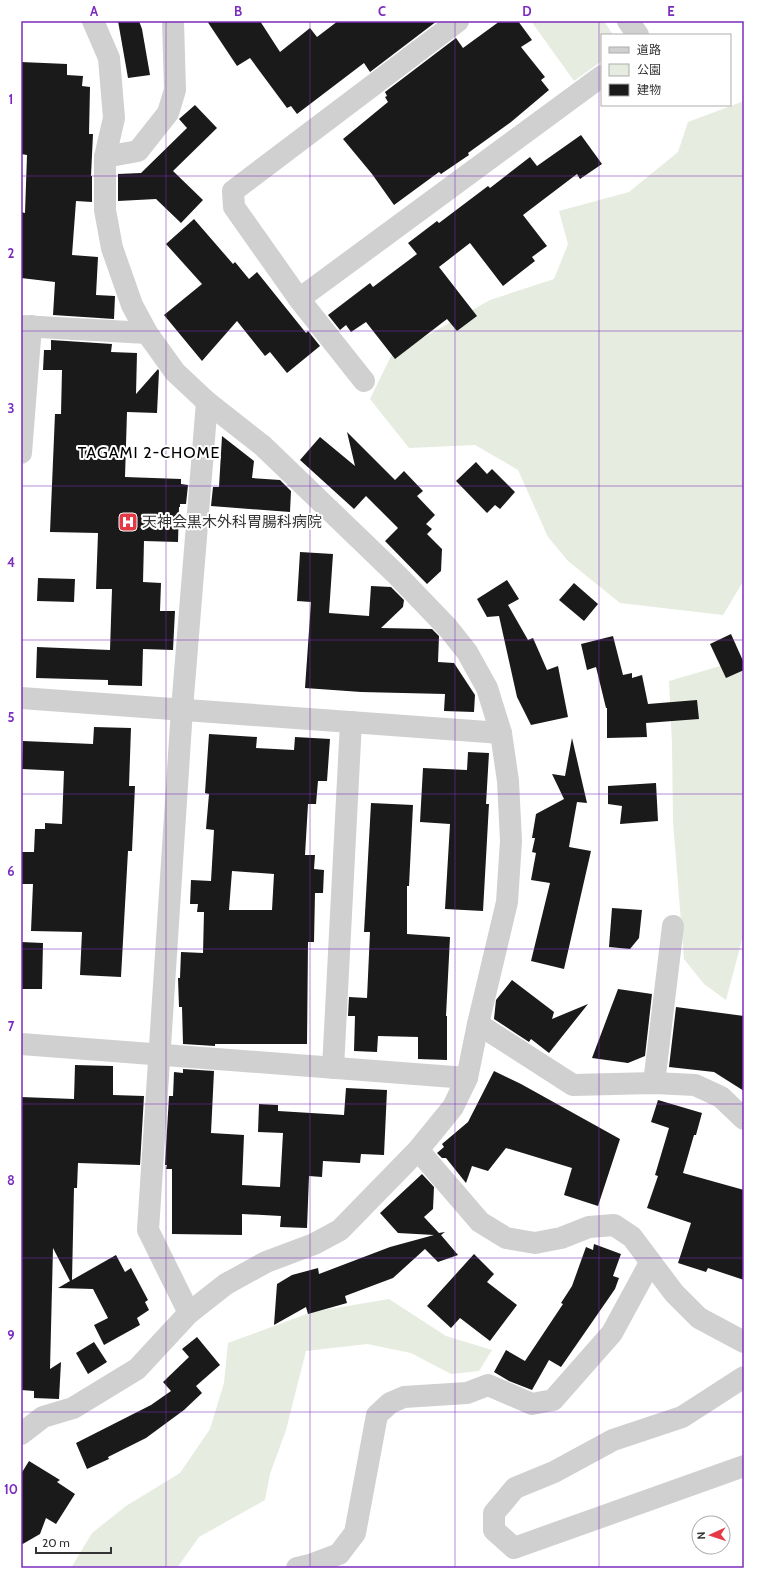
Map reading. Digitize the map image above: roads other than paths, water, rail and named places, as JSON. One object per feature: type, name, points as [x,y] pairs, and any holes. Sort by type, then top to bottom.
[{"type":"street","points":[[21,1434],[43,1417],[73,1408],[137,1369],[189,1313],[226,1284],[266,1262],[314,1244],[340,1230],[418,1150],[453,1107],[467,1078],[478,1024],[507,902],[510,841],[508,780],[501,733],[487,688],[467,652],[448,628],[397,575],[263,446],[207,402],[175,372],[147,334],[132,305],[112,248],[105,210],[105,157],[114,118],[109,58],[93,21]]},
{"type":"street","points":[[105,157],[138,150],[168,113],[175,90],[173,21]]},
{"type":"street","points":[[364,381],[299,299],[234,207],[233,191],[458,21]]},
{"type":"street","points":[[628,21],[637,34]]},
{"type":"street","points":[[299,299],[601,77]]},
{"type":"street","points":[[21,453],[26,326],[147,334]]},
{"type":"street","points":[[189,1313],[148,1230],[182,710],[207,402]]},
{"type":"street","points":[[21,698],[501,733]]},
{"type":"street","points":[[333,1068],[351,722]]},
{"type":"street","points":[[654,1083],[673,926]]},
{"type":"street","points":[[478,1024],[573,1085],[654,1083],[695,1085],[721,1097],[744,1119]]},
{"type":"street","points":[[21,1044],[467,1078]]},
{"type":"street","points":[[418,1150],[480,1222],[506,1238],[535,1243],[561,1238],[589,1227],[614,1225],[632,1237],[674,1293],[699,1318],[744,1342]]},
{"type":"street","points":[[296,1568],[310,1565],[339,1554],[355,1533],[377,1416],[390,1403],[404,1397],[467,1393],[488,1385],[532,1404],[553,1400],[612,1333],[650,1262]]},
{"type":"street","points":[[744,1377],[682,1417],[613,1440],[554,1472],[515,1488],[494,1514],[494,1530],[514,1548],[744,1466]]},
{"type":"street","points":[[21,1415],[43,1417]]},
{"type":"place","name":"天神会黒木外科胃腸科病院","points":[[128,522]]},
{"type":"district","name":"TAGAMI 2-CHOME","points":[[149,452]]}]
